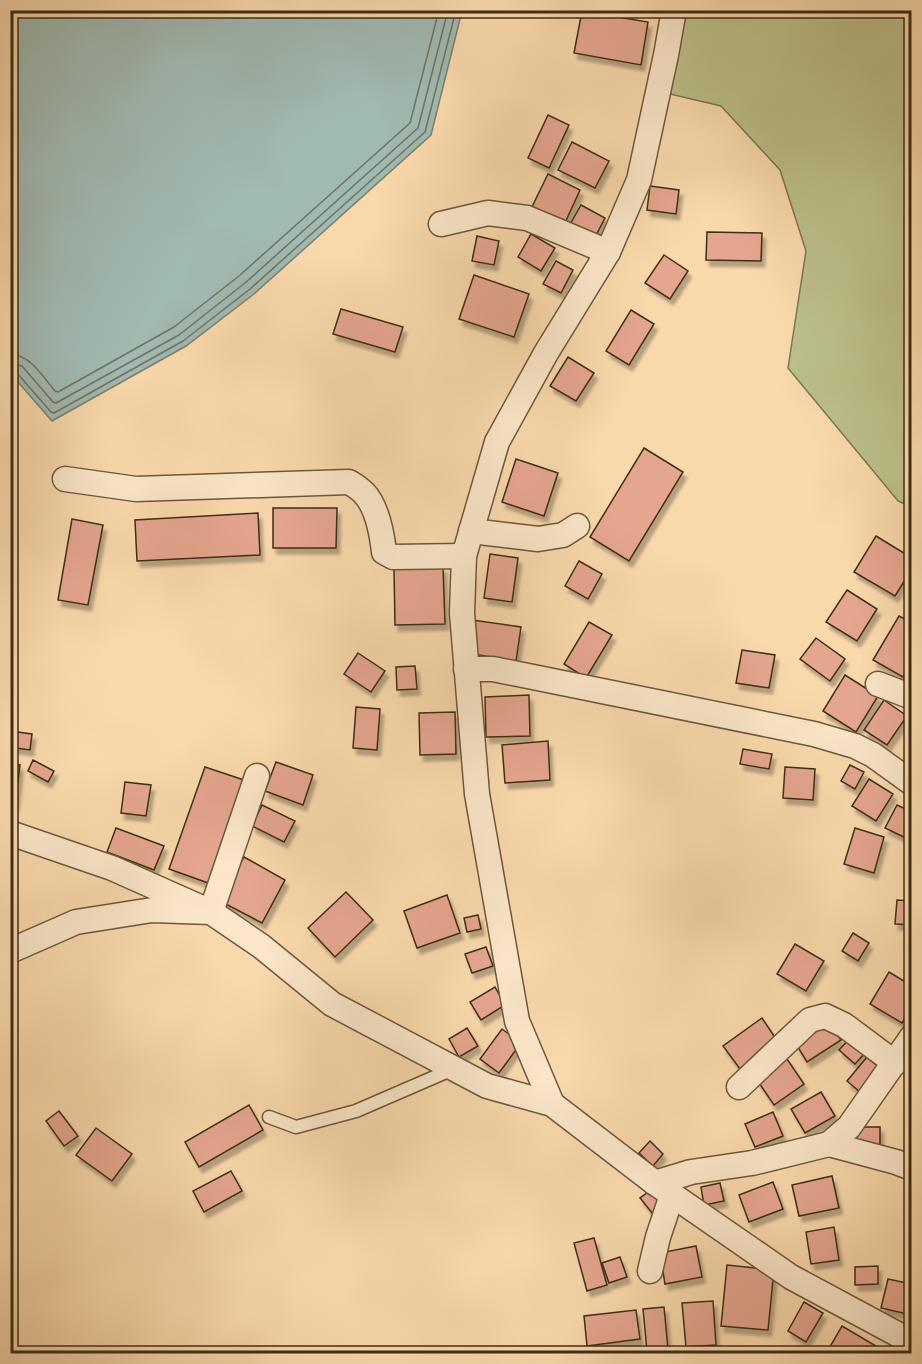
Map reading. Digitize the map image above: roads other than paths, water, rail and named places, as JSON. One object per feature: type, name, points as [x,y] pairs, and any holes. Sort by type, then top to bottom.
[{"type":"street","points":[[552,1104],[517,1021],[477,794],[462,613],[464,556],[497,442],[546,353],[608,252],[639,180],[674,10]]},
{"type":"street","points":[[441,224],[488,213],[527,218],[608,252]]},
{"type":"street","points":[[65,479],[136,489],[349,482],[365,494],[373,507],[383,540],[384,552],[393,557],[464,556]]},
{"type":"street","points":[[471,531],[538,539],[563,535],[577,526]]},
{"type":"street","points":[[466,669],[493,669],[533,676],[814,734],[855,746],[873,755],[912,783]]},
{"type":"street","points":[[878,684],[912,697]]},
{"type":"street","points":[[211,912],[257,776]]},
{"type":"street","points":[[10,833],[112,868],[211,912],[261,946],[332,1004],[487,1086],[552,1104],[664,1189],[791,1277],[912,1342]]},
{"type":"street","points":[[10,951],[76,922],[152,910],[211,912]]},
{"type":"street","points":[[739,1087],[810,1020],[825,1016],[844,1025],[895,1062]]},
{"type":"street","points":[[664,1189],[691,1172],[752,1163],[829,1144],[849,1127],[912,1037]]},
{"type":"street","points":[[829,1144],[912,1168]]},
{"type":"street","points":[[650,1271],[658,1237],[664,1189]]},
{"type":"lane","points":[[269,1117],[296,1127],[336,1117],[356,1111],[454,1069]]},
{"type":"water","points":[[10,11],[462,11],[431,135],[254,294],[186,346],[52,421],[11,374]]}]
